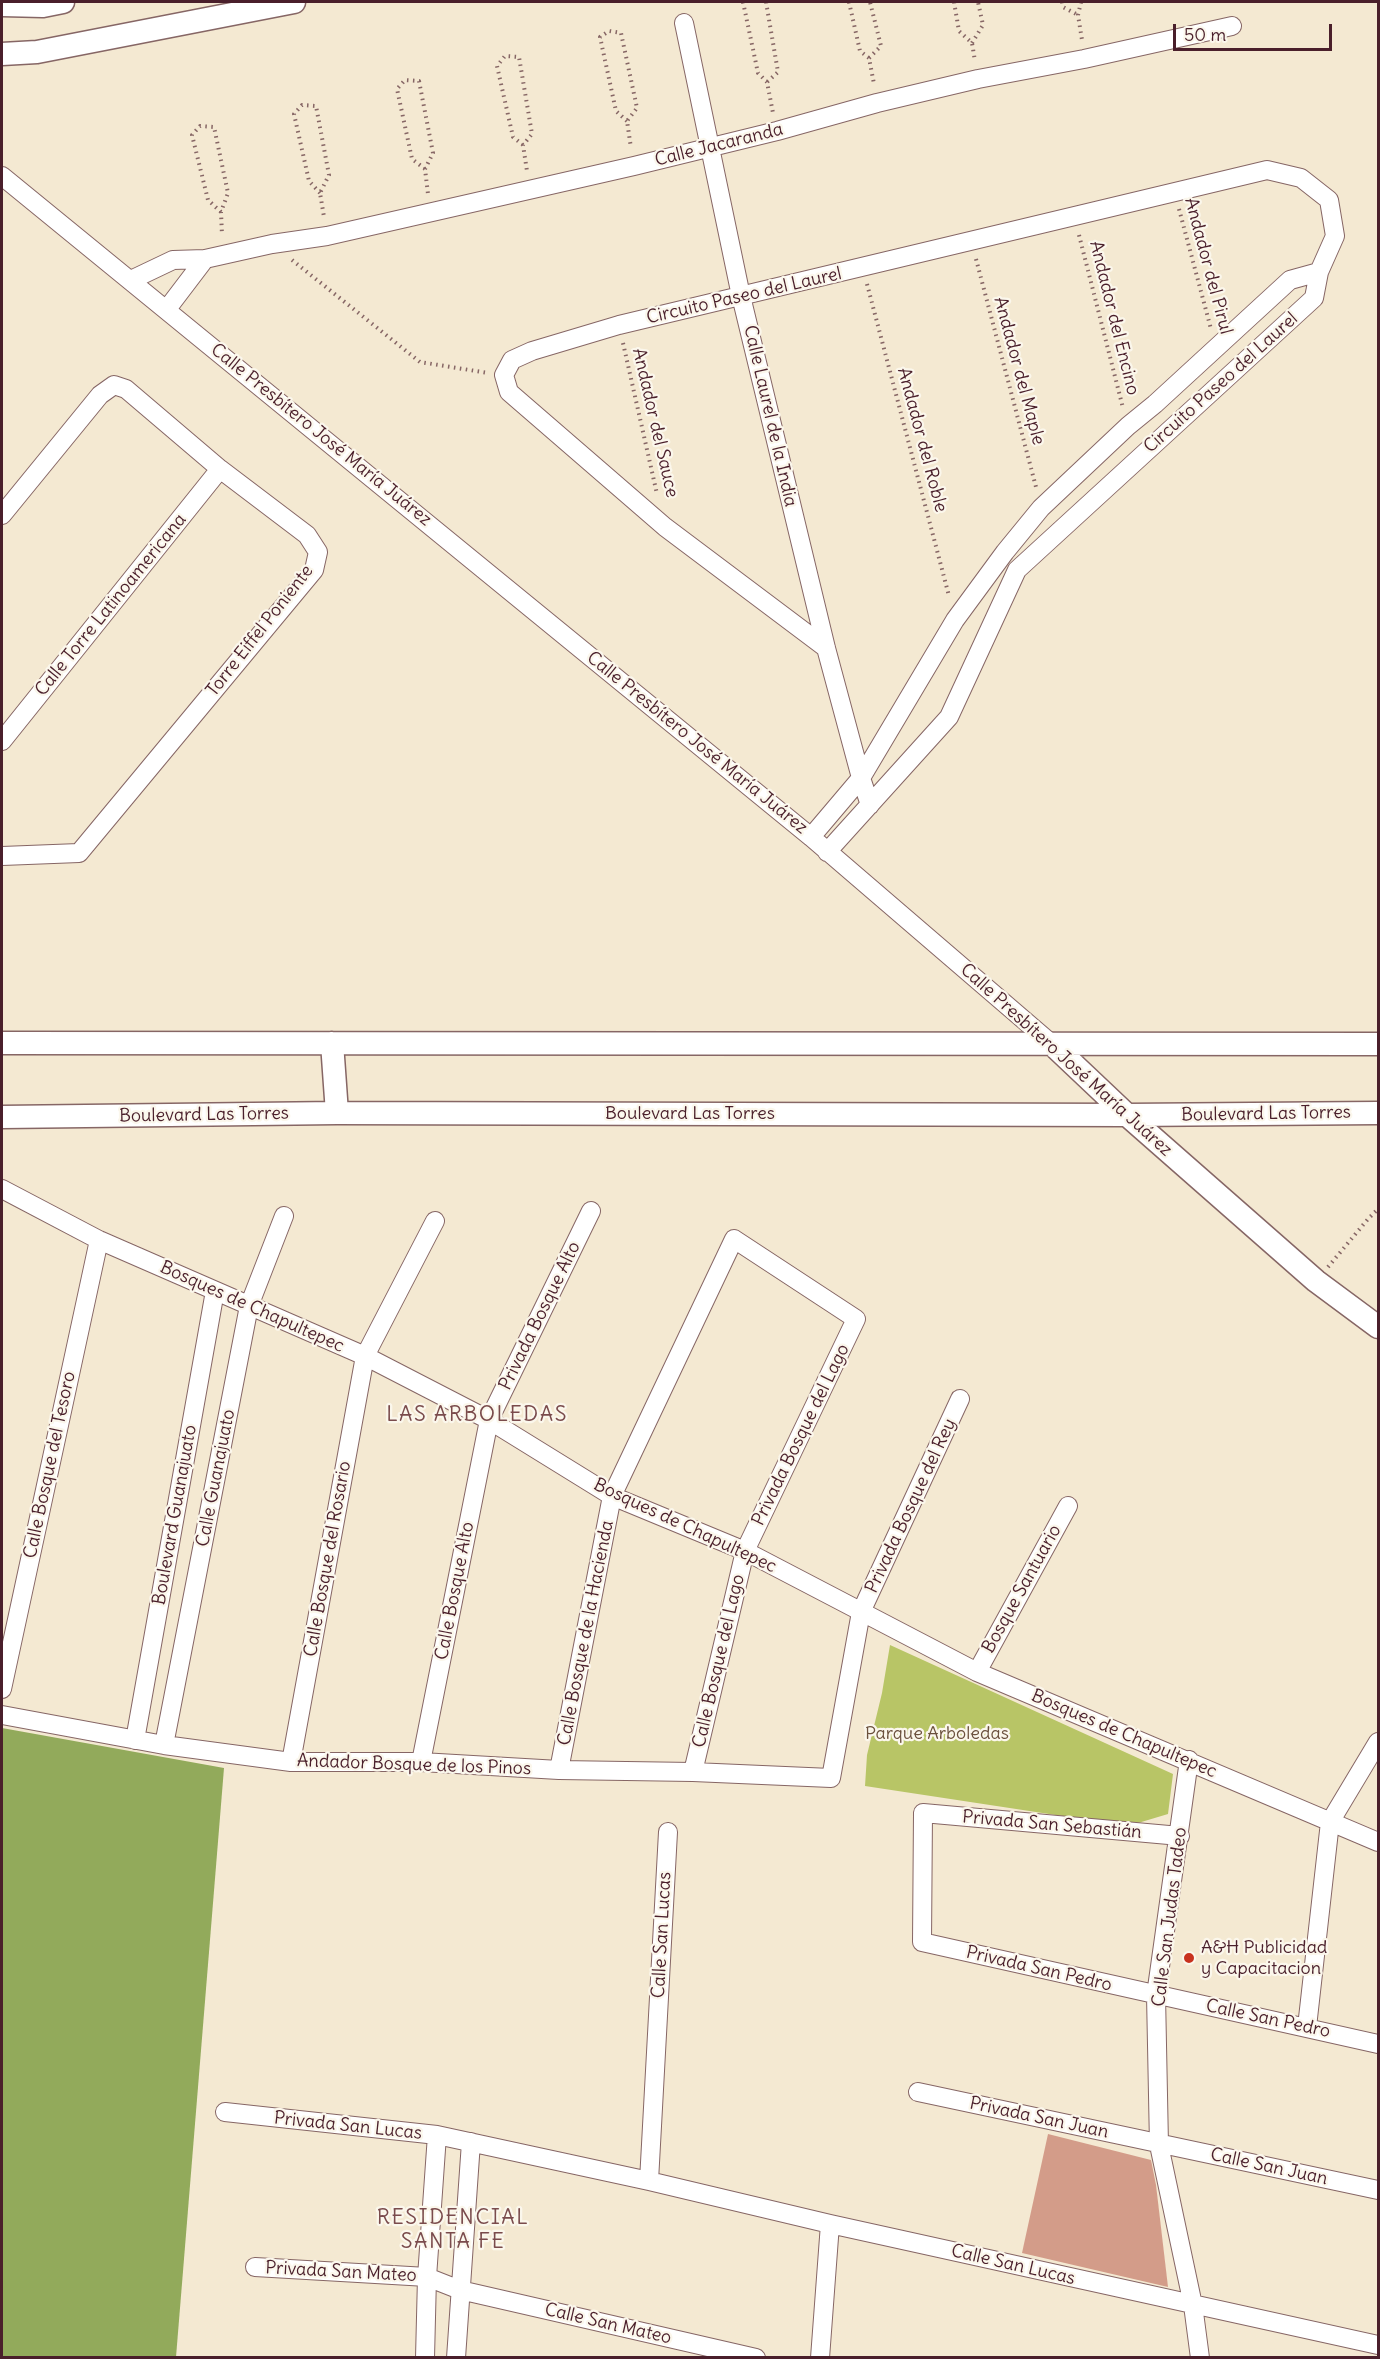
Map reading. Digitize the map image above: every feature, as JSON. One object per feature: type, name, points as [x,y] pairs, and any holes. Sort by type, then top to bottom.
[{"type":"street","points":[[2,5],[43,6],[63,2]]},
{"type":"street","points":[[3,55],[38,52],[294,2]]},
{"type":"street","name":"Calle Laurel de la India","points":[[684,23],[712,147],[741,296],[826,648],[870,805]]},
{"type":"street","name":"Calle Jacaranda","points":[[131,280],[173,260],[205,259],[272,244],[327,236],[777,132],[877,103],[978,79],[1084,59],[1232,26]]},
{"type":"street","name":"Circuito Paseo del Laurel","points":[[504,375],[512,360],[522,355],[619,325],[1267,170],[1301,178],[1329,200],[1335,236],[1319,272],[1314,298],[1017,570],[950,717],[827,852]]},
{"type":"street","name":"Calle Presbítero José María Juárez","points":[[2,176],[811,837],[1053,1045],[1127,1115],[1316,1281],[1378,1327]]},
{"type":"street","points":[[167,309],[205,259]]},
{"type":"street","name":"Circuito Paseo del Laurel","points":[[811,837],[861,778],[955,620],[1041,508],[1290,280],[1319,272]]},
{"type":"street","points":[[504,375],[509,392],[665,527],[826,648]]},
{"type":"street","name":"Torre Eiffel Poniente","points":[[2,515],[100,395],[114,386],[126,389],[220,469],[307,535],[318,552],[314,570],[79,853],[2,856]]},
{"type":"street","points":[[1155,404],[1174,424]]},
{"type":"street","name":"Calle Torre Latinoamericana","points":[[2,741],[220,469]]},
{"type":"street","points":[[1005,552],[1017,570]]},
{"type":"street","points":[[2,1043],[1378,1044]]},
{"type":"street","points":[[332,1043],[337,1113]]},
{"type":"street","name":"Boulevard Las Torres","points":[[2,1117],[337,1113],[1127,1115],[1378,1113]]},
{"type":"street","name":"Bosques de Chapultepec","points":[[2,1189],[99,1240],[365,1356],[489,1420],[612,1496],[746,1551],[976,1672],[1190,1760],[1378,1842]]},
{"type":"street","name":"Privada Bosque Alto","points":[[489,1420],[591,1211]]},
{"type":"street","name":"Calle Guanajuato","points":[[164,1745],[249,1306],[285,1216]]},
{"type":"street","name":"Calle Bosque del Rosario","points":[[291,1762],[365,1356],[435,1221]]},
{"type":"street","name":"Calle Bosque de la Hacienda","points":[[560,1770],[612,1496],[734,1239],[856,1319]]},
{"type":"street","name":"Calle Bosque del Tesoro","points":[[2,1689],[99,1240]]},
{"type":"street","name":"Boulevard Guanajuato","points":[[135,1740],[214,1291]]},
{"type":"street","name":"Privada Bosque del Lago","points":[[746,1551],[856,1319]]},
{"type":"street","name":"Privada Bosque del Rey","points":[[831,1778],[861,1612],[960,1399]]},
{"type":"street","name":"Calle Bosque Alto","points":[[421,1762],[489,1420]]},
{"type":"street","name":"Bosque Santuario","points":[[976,1672],[1068,1506]]},
{"type":"street","name":"Calle Bosque del Lago","points":[[693,1772],[746,1551]]},
{"type":"street","name":"Andador Bosque de los Pinos","points":[[2,1714],[164,1745],[291,1762],[421,1762],[560,1770],[693,1772],[831,1778]]},
{"type":"street","points":[[1307,2027],[1330,1822],[1378,1742]]},
{"type":"street","name":"Calle San Judas Tadeo","points":[[1190,1760],[1156,1995],[1159,2145],[1193,2305],[1200,2358]]},
{"type":"street","name":"Privada San Sebastián","points":[[922,1942],[923,1813],[1180,1836]]},
{"type":"street","name":"Calle San Lucas","points":[[649,2181],[668,1832]]},
{"type":"street","name":"Privada San Pedro","points":[[922,1942],[1156,1995]]},
{"type":"street","name":"Calle San Pedro","points":[[1156,1995],[1378,2044]]},
{"type":"street","name":"Privada San Juan","points":[[918,2092],[1159,2145]]},
{"type":"street","name":"Privada San Lucas","points":[[225,2112],[437,2135],[471,2142]]},
{"type":"street","points":[[425,2358],[427,2277],[437,2135]]},
{"type":"street","points":[[456,2358],[471,2142]]},
{"type":"street","name":"Calle San Lucas","points":[[471,2142],[1193,2305],[1378,2344]]},
{"type":"street","name":"Calle San Juan","points":[[1159,2145],[1378,2190]]},
{"type":"street","points":[[820,2358],[830,2224]]},
{"type":"street","name":"Privada San Mateo","points":[[255,2267],[427,2277],[460,2290]]},
{"type":"street","name":"Calle San Mateo","points":[[460,2290],[756,2358]]},
{"type":"path","points":[[743,2],[758,73],[767,82],[777,132]]},
{"type":"path","points":[[766,2],[778,72],[767,82]]},
{"type":"path","points":[[849,2],[860,51],[869,58],[877,103]]},
{"type":"path","points":[[869,58],[881,46],[870,2]]},
{"type":"path","points":[[954,2],[959,31],[972,43],[983,25],[978,2]]},
{"type":"path","points":[[1062,2],[1063,7],[1078,15]]},
{"type":"path","points":[[1082,2],[1078,15],[1084,59]]},
{"type":"path","points":[[627,121],[637,108],[621,33],[609,31],[600,37],[616,111],[627,121],[634,166]]},
{"type":"path","points":[[523,145],[532,134],[519,57],[505,56],[497,66],[513,137],[523,145],[530,189]]},
{"type":"path","points":[[425,169],[412,159],[397,89],[405,80],[420,81],[433,153],[425,169],[430,212]]},
{"type":"path","points":[[320,193],[329,175],[316,106],[302,105],[294,114],[309,181],[320,193],[327,236]]},
{"type":"path","points":[[221,212],[208,200],[192,135],[200,126],[214,127],[228,193],[221,212],[223,254]]},
{"type":"path","name":"Andador del Pirul","points":[[1174,193],[1216,347]]},
{"type":"path","name":"Andador del Encino","points":[[1074,217],[1128,426]]},
{"type":"path","name":"Andador del Maple","points":[[972,241],[1041,508]]},
{"type":"path","points":[[272,244],[420,362],[504,375]]},
{"type":"path","name":"Andador del Roble","points":[[863,268],[955,620]]},
{"type":"path","name":"Andador del Sauce","points":[[619,325],[665,527]]},
{"type":"path","points":[[1316,1281],[1378,1209]]},
{"type":"green space","name":"Parque Arboledas","points":[[890,1645],[1173,1774],[1168,1814],[1128,1826],[865,1786],[867,1755],[882,1693]]},
{"type":"green space","points":[[2,1728],[224,1768],[176,2357],[2,2357]]},
{"type":"building","points":[[1048,2134],[1151,2160],[1168,2287],[1022,2253]]},
{"type":"place","name":"A&H Publicidad y Capacitacion","points":[[1189,1958]]},
{"type":"district","name":"LAS ARBOLEDAS","points":[[477,1415]]},
{"type":"district","name":"RESIDENCIAL SANTA FE","points":[[453,2230]]}]
